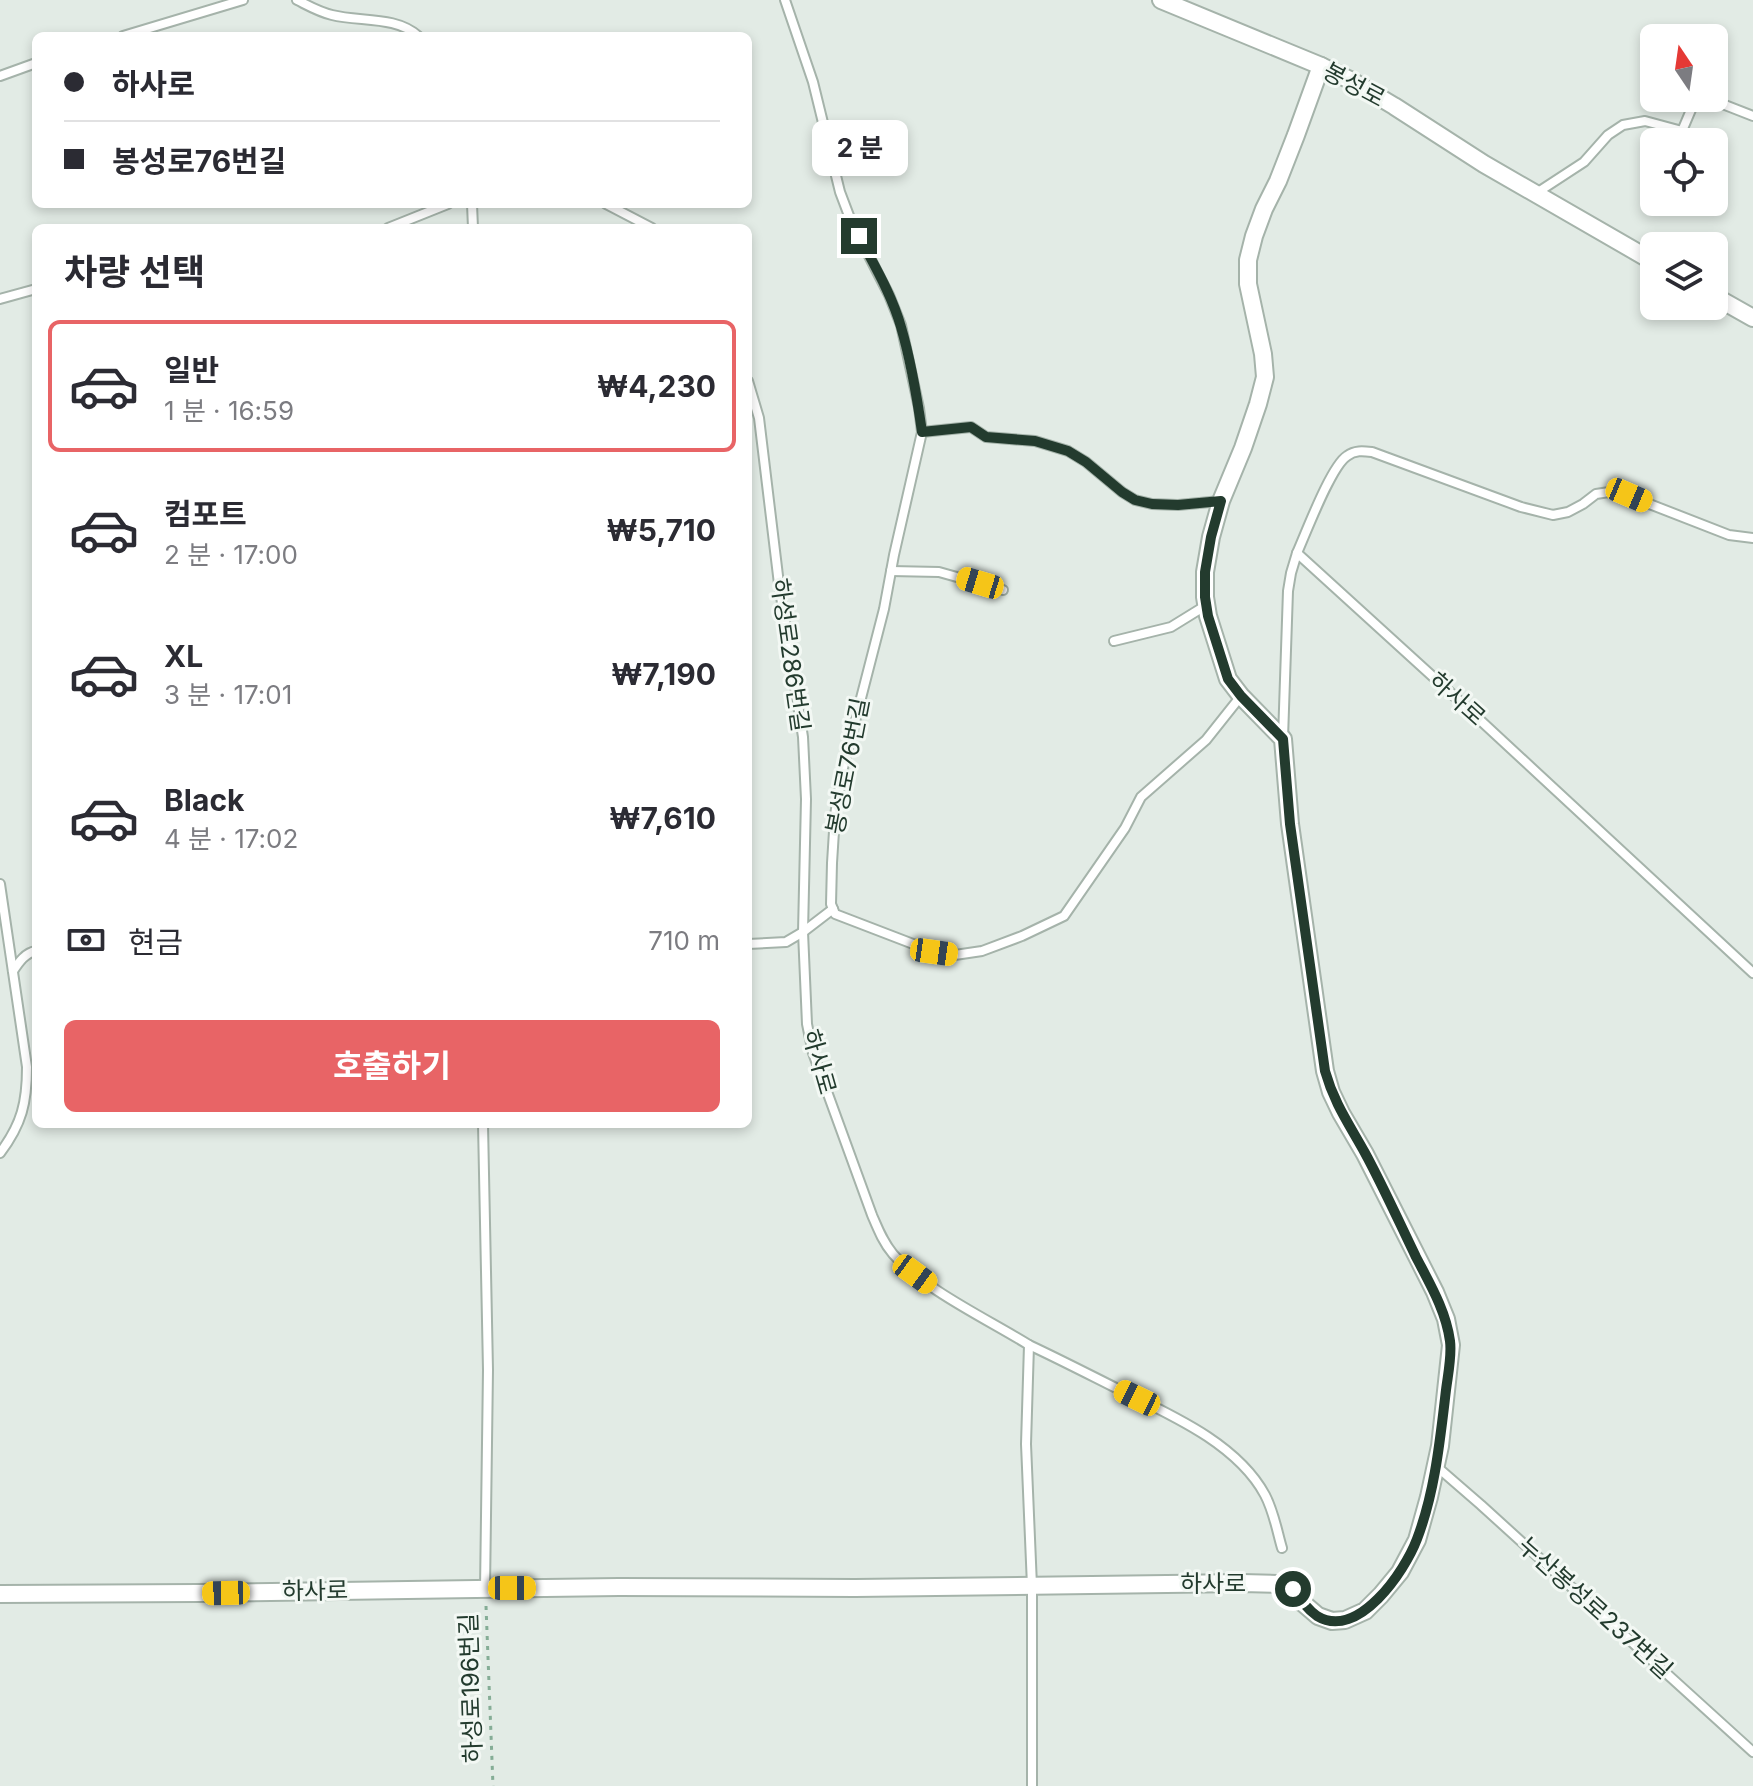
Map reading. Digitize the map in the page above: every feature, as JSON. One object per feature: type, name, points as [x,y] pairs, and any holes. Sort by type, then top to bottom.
[{"type":"street","name":"봉성로","points":[[1161,0],[1352,81],[1484,164],[1640,254]]},
{"type":"street","points":[[1283,739],[1228,679],[1206,605],[1205,572],[1221,501],[1243,448],[1265,377],[1248,284],[1248,260],[1264,209],[1278,181],[1321,66]]},
{"type":"street","points":[[1728,304],[1753,318]]},
{"type":"street","name":"하사로","points":[[0,1594],[1277,1584],[1293,1589],[1318,1616],[1332,1621],[1345,1620],[1365,1611],[1400,1572],[1417,1540],[1440,1446],[1451,1345],[1446,1319],[1435,1292],[1341,1113],[1325,1071],[1290,824],[1283,739]]},
{"type":"lane","points":[[297,0],[320,12],[392,23],[413,32]]},
{"type":"lane","name":"봉성로76번길","points":[[785,0],[813,82],[840,192],[901,325],[922,432],[884,609],[840,783],[832,863],[833,909]]},
{"type":"lane","points":[[136,32],[237,1]]},
{"type":"lane","points":[[0,76],[32,64]]},
{"type":"lane","points":[[1728,106],[1753,116]]},
{"type":"lane","points":[[1535,194],[1584,162],[1608,135],[1623,125],[1645,121],[1682,131],[1690,112]]},
{"type":"lane","points":[[398,224],[438,208]]},
{"type":"lane","points":[[614,208],[644,224]]},
{"type":"lane","points":[[0,299],[32,290]]},
{"type":"lane","name":"하성로286번길","points":[[752,394],[759,418],[779,584],[803,737],[806,799],[803,932]]},
{"type":"lane","points":[[922,432],[971,427],[986,437],[1035,441],[1068,451],[1122,492],[1135,500],[1152,504],[1221,501]]},
{"type":"lane","points":[[1297,553],[1334,470],[1345,457],[1358,451],[1372,452],[1521,507],[1553,515],[1568,512],[1596,494],[1616,491],[1721,533],[1753,538]]},
{"type":"lane","name":"하사로","points":[[1283,739],[1288,591],[1297,553],[1753,973]]},
{"type":"lane","points":[[891,571],[939,572],[1003,590]]},
{"type":"lane","points":[[1114,641],[1171,627],[1206,605]]},
{"type":"lane","points":[[752,944],[786,942],[833,909],[835,914],[934,952],[955,955],[982,951],[1064,916],[1125,828],[1141,797],[1206,740],[1241,696]]},
{"type":"lane","points":[[0,884],[27,1067],[27,1093],[22,1114],[0,1153]]},
{"type":"lane","name":"하사로","points":[[803,932],[807,1024],[813,1053],[881,1237],[894,1255],[944,1294],[1029,1345],[1180,1420],[1223,1448],[1250,1473],[1265,1496],[1282,1548]]},
{"type":"lane","points":[[13,971],[32,952]]},
{"type":"lane","points":[[483,1128],[488,1370],[485,1589]]},
{"type":"lane","points":[[1029,1345],[1026,1444],[1032,1586],[1032,1786]]},
{"type":"lane","name":"누산봉성로237번길","points":[[1436,1466],[1753,1752]]},
{"type":"path","name":"하성로196번길","points":[[485,1589],[493,1786]]},
{"type":"route","points":[[859,236],[901,325],[922,432],[971,427],[986,437],[1035,441],[1068,451],[1122,492],[1135,500],[1152,504],[1221,501],[1205,572],[1208,616],[1228,679],[1283,739],[1304,935],[1325,1071],[1341,1113],[1435,1292],[1446,1319],[1451,1345],[1440,1446],[1429,1497],[1417,1540],[1400,1572],[1365,1611],[1345,1620],[1332,1621],[1318,1616],[1293,1589]]}]
